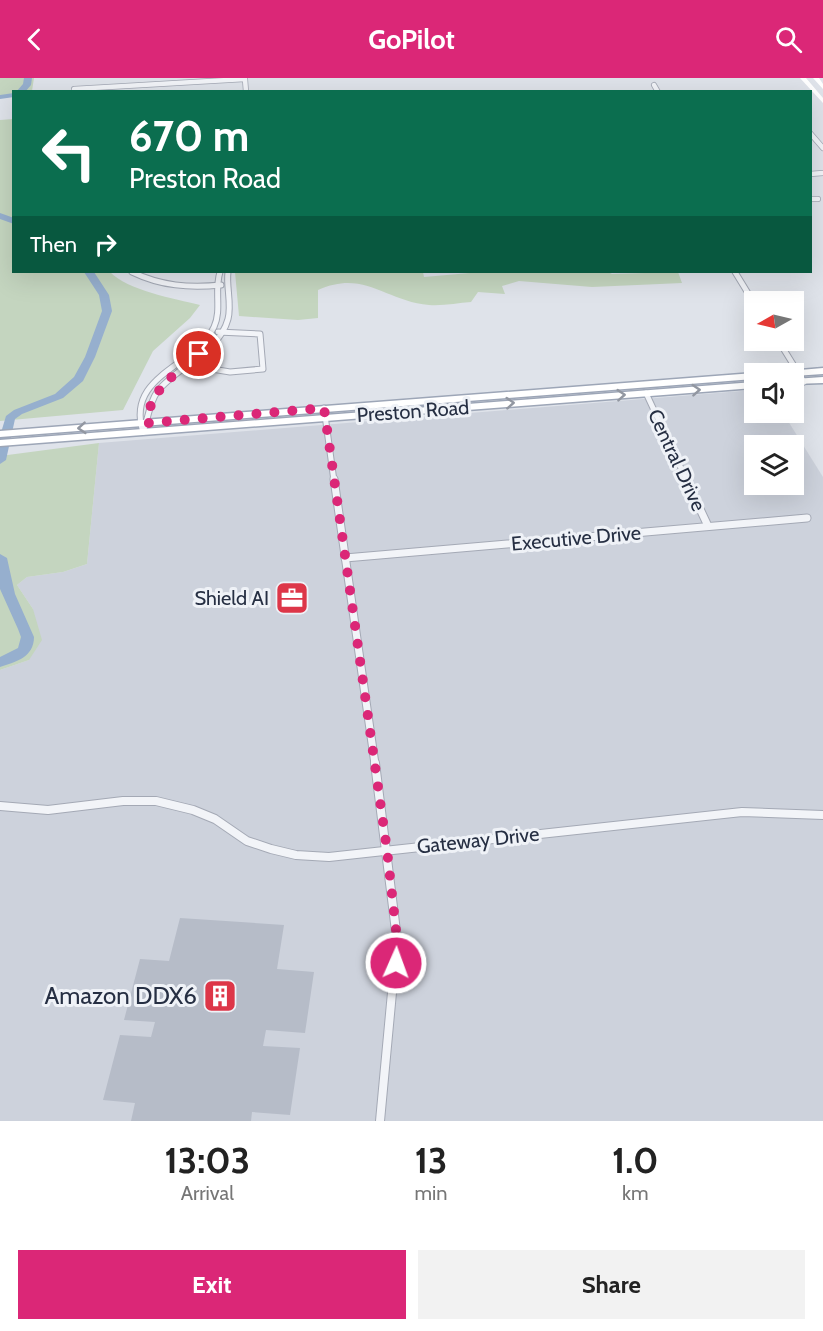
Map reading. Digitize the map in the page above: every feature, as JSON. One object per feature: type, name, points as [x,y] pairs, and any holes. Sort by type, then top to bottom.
[{"type":"main road","points":[[802,78],[823,101]]},
{"type":"main road","points":[[816,78],[823,87]]},
{"type":"main road","points":[[804,373],[823,371]]},
{"type":"main road","name":"Preston Road","points":[[535,397],[744,377]]},
{"type":"main road","points":[[804,381],[823,380]]},
{"type":"main road","points":[[646,393],[645,389],[651,384]]},
{"type":"main road","name":"Preston Road","points":[[0,443],[26,437],[143,426],[535,397],[646,393],[744,386]]},
{"type":"main road","name":"Preston Road","points":[[0,434],[26,437]]},
{"type":"street","points":[[119,87],[120,78]]},
{"type":"street","points":[[74,90],[244,79]]},
{"type":"street","points":[[654,86],[656,90]]},
{"type":"street","points":[[820,141],[823,148]]},
{"type":"street","points":[[812,199],[818,199]]},
{"type":"street","points":[[134,273],[148,281],[172,286],[227,285]]},
{"type":"street","points":[[143,426],[141,402],[149,388],[212,331],[216,324],[217,286],[220,273]]},
{"type":"street","points":[[143,426],[157,392],[226,325],[229,312],[228,273]]},
{"type":"street","points":[[736,273],[747,291]]},
{"type":"street","points":[[212,331],[260,334],[263,369],[230,372],[212,369]]},
{"type":"street","name":"Central Drive","points":[[646,393],[708,526]]},
{"type":"street","points":[[325,412],[387,850],[397,939],[380,1121]]},
{"type":"street","name":"Executive Drive","points":[[345,558],[807,518]]},
{"type":"street","name":"Gateway Drive","points":[[0,806],[48,810],[123,801],[156,801],[193,810],[216,819],[247,841],[296,855],[329,856],[742,812],[779,811],[823,815]]},
{"type":"shaded area","points":[[744,391],[744,423],[789,423],[797,435],[744,435],[744,495],[804,495],[804,447],[823,477],[823,1121],[0,1121],[0,670],[29,660],[33,609],[17,585],[27,577],[63,572],[87,564],[99,443]]},
{"type":"green space","points":[[0,78],[34,78],[32,90],[12,90],[12,95],[0,98]]},
{"type":"green space","points":[[12,119],[12,273],[111,273],[139,289],[200,305],[190,318],[153,351],[123,410],[0,421],[0,120]]},
{"type":"green space","points":[[235,273],[423,273],[424,277],[470,273],[678,273],[682,283],[592,287],[519,281],[502,286],[505,294],[478,292],[471,302],[445,305],[413,302],[362,284],[334,284],[318,290],[318,318],[298,320],[239,316]]},
{"type":"green space","points":[[99,443],[87,564],[63,572],[27,577],[17,585],[33,609],[42,640],[29,660],[0,670],[0,456]]},
{"type":"building","name":"Amazon DDX6","points":[[180,918],[284,925],[277,969],[314,972],[305,1033],[266,1030],[263,1046],[300,1048],[290,1115],[252,1112],[251,1121],[131,1121],[135,1103],[103,1100],[120,1035],[151,1037],[155,1022],[124,1020],[140,959],[169,961]]},
{"type":"waterway","points":[[22,90],[27,85],[28,78]]},
{"type":"waterway","points":[[0,97],[12,95]]},
{"type":"waterway","points":[[0,216],[12,220]]},
{"type":"waterway","points":[[0,460],[10,418],[18,412],[59,396],[79,379],[90,357],[107,311],[104,295],[90,273]]},
{"type":"waterway","points":[[0,558],[8,594],[28,637],[23,651],[0,662]]},
{"type":"place","name":"Shield AI","points":[[292,598]]},
{"type":"place","name":"Amazon DDX6","points":[[220,996]]},
{"type":"route","points":[[199,354],[157,392],[148,411],[148,423],[324,408],[387,850],[397,939],[396,963]]}]
